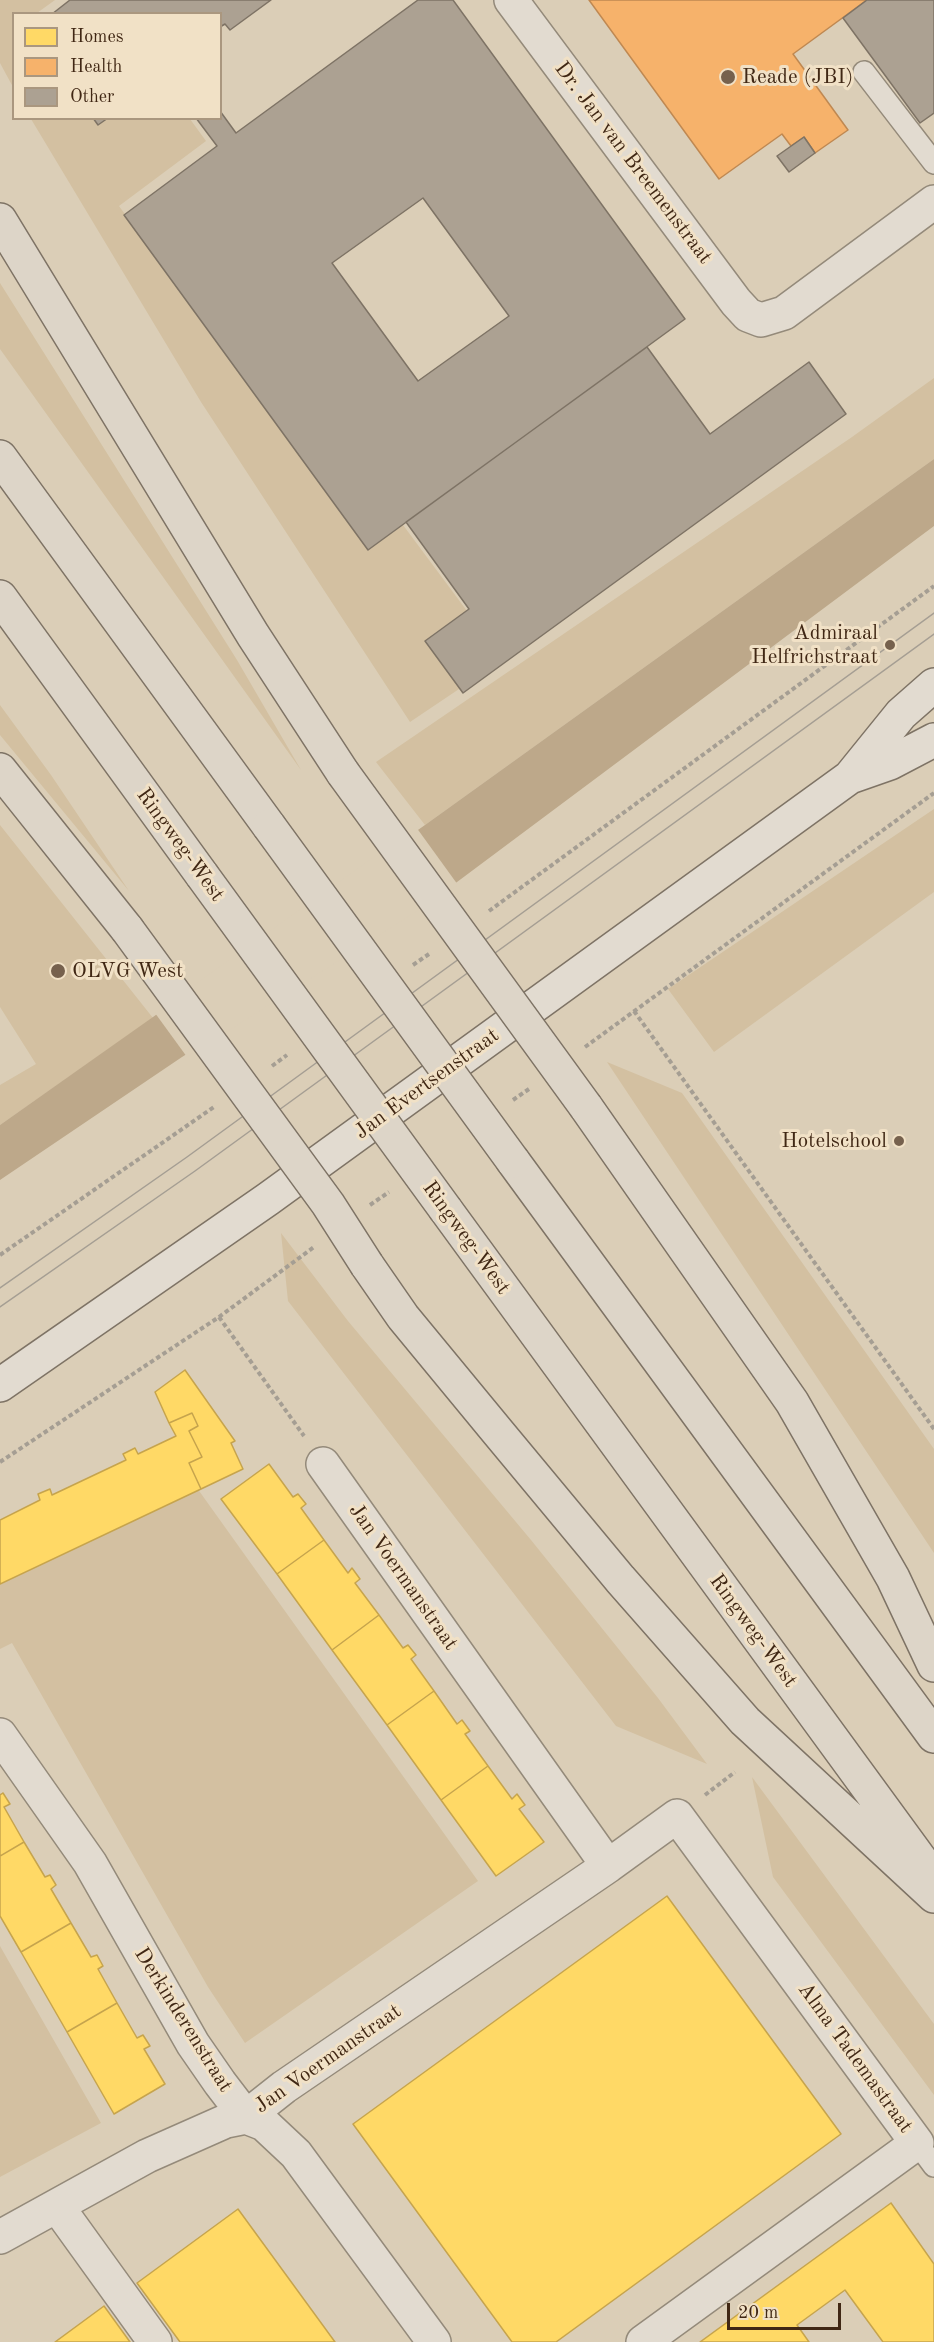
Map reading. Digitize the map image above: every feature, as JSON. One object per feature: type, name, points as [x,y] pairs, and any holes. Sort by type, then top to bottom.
[{"type":"highway","points":[[0,220],[253,635],[343,773],[586,1107],[792,1402],[893,1578],[934,1665]]},
{"type":"highway","points":[[0,457],[934,1736]]},
{"type":"highway","name":"Ringweg-West","points":[[0,597],[934,1879]]},
{"type":"highway","points":[[0,770],[127,928],[328,1204],[403,1317],[504,1440],[620,1579],[745,1721],[934,1896]]},
{"type":"street","name":"Dr. Jan van Breemenstraat","points":[[511,0],[748,315],[761,320],[784,313],[934,202]]},
{"type":"street","name":"Jan Evertsenstraat","points":[[0,1385],[268,1198],[850,777],[901,714],[934,685]]},
{"type":"street","name":"Jan Evertsenstraat","points":[[850,777],[890,763],[934,740]]},
{"type":"street","name":"Jan Voermanstraat","points":[[323,1464],[609,1866]]},
{"type":"street","name":"Derkinderenstraat","points":[[0,1735],[90,1863],[193,2044],[246,2117],[264,2124],[296,2154],[434,2342]]},
{"type":"street","name":"Jan Voermanstraat","points":[[0,2237],[147,2156],[226,2121],[246,2117],[284,2087],[609,1866],[677,1816]]},
{"type":"street","name":"Alma Tademastraat","points":[[643,2342],[926,2155],[677,1816]]},
{"type":"street","points":[[57,2206],[155,2342]]},
{"type":"lane","points":[[864,72],[934,164]]},
{"type":"path","points":[[634,1011],[934,1429]]},
{"type":"path","points":[[219,1317],[323,1464]]},
{"type":"shaded area","points":[[0,0],[55,0],[38,12],[12,12],[12,85],[0,63]]},
{"type":"shaded area","points":[[32,120],[191,120],[206,141],[119,206],[369,549],[403,525],[467,611],[432,635],[468,683],[410,722],[201,402]]},
{"type":"shaded area","points":[[0,283],[237,660],[301,770],[0,349]]},
{"type":"shaded area","points":[[934,378],[934,459],[425,825],[376,762],[852,437]]},
{"type":"shaded area","points":[[934,459],[934,526],[453,885],[182,1057],[0,1180],[0,1125],[425,825]]},
{"type":"shaded area","points":[[0,705],[51,775],[129,891],[0,735]]},
{"type":"shaded area","points":[[934,809],[934,892],[714,1052],[668,989]]},
{"type":"shaded area","name":"OLVG West","points":[[0,825],[153,1018],[0,1125],[0,1085],[36,1064],[0,1007]]},
{"type":"shaded area","points":[[607,1062],[682,1093],[934,1449],[934,1553]]},
{"type":"shaded area","points":[[281,1233],[348,1321],[531,1540],[658,1698],[707,1764],[616,1726],[288,1301]]},
{"type":"shaded area","points":[[197,1488],[478,1881],[245,2043],[208,1987],[12,1643],[0,1649],[0,1579]]},
{"type":"shaded area","points":[[752,1777],[934,2024],[934,2095],[773,1877]]},
{"type":"shaded area","points":[[0,1946],[101,2123],[0,2177]]},
{"type":"pier","points":[[416,827],[458,885],[187,1057],[155,1013]]},
{"type":"building: Homes","points":[[185,1370],[235,1441],[231,1443],[243,1469],[201,1489],[189,1463],[202,1457],[189,1431],[198,1426],[192,1413],[169,1423],[155,1392]]},
{"type":"building: Homes","points":[[192,1413],[198,1426],[189,1431],[202,1457],[189,1463],[201,1489],[0,1584],[0,1520],[40,1500],[38,1494],[50,1489],[52,1495],[126,1460],[123,1454],[135,1448],[138,1454],[176,1436],[169,1423]]},
{"type":"building: Homes","points":[[269,1464],[293,1497],[298,1494],[306,1504],[301,1508],[324,1540],[277,1574],[221,1499]]},
{"type":"building: Homes","points":[[324,1540],[348,1573],[352,1568],[360,1579],[355,1583],[379,1615],[332,1650],[277,1574]]},
{"type":"building: Homes","points":[[379,1615],[403,1648],[408,1645],[416,1655],[411,1659],[434,1691],[387,1725],[332,1650]]},
{"type":"building: Homes","points":[[434,1691],[457,1724],[462,1720],[470,1731],[465,1734],[488,1766],[441,1800],[387,1725]]},
{"type":"building: Homes","points":[[488,1766],[512,1799],[517,1794],[525,1805],[519,1809],[544,1842],[496,1876],[441,1800]]},
{"type":"building: Homes","points":[[3,1793],[10,1804],[4,1807],[24,1842],[0,1856],[0,1795]]},
{"type":"building: Homes","points":[[24,1842],[45,1877],[50,1875],[56,1885],[51,1889],[71,1923],[21,1952],[0,1916],[0,1856]]},
{"type":"building: Homes","points":[[667,1896],[841,2134],[556,2342],[512,2342],[353,2124]]},
{"type":"building: Homes","points":[[71,1923],[91,1957],[97,1955],[103,1966],[98,1969],[117,2003],[67,2032],[21,1952]]},
{"type":"building: Homes","points":[[117,2003],[137,2038],[143,2035],[150,2046],[144,2049],[165,2084],[114,2114],[67,2032]]},
{"type":"building: Homes","points":[[891,2203],[934,2264],[934,2342],[883,2342],[845,2290],[797,2325],[809,2342],[700,2342]]},
{"type":"building: Homes","points":[[238,2209],[335,2342],[180,2342],[137,2283]]},
{"type":"building: Homes","points":[[104,2306],[130,2342],[55,2342]]},
{"type":"building: Health","name":"Reade (JBI)","points":[[589,0],[867,0],[793,54],[848,130],[815,153],[804,137],[791,146],[782,134],[719,179]]},
{"type":"building: Other","points":[[70,0],[271,0],[230,30],[225,24],[222,26],[222,12],[55,12]]},
{"type":"building: Other","points":[[418,0],[453,0],[685,319],[368,550],[124,215],[217,146],[198,120],[222,120],[222,114],[236,133]],"holes":[[[423,198],[509,316],[418,381],[332,263]]]},
{"type":"building: Other","points":[[867,0],[934,0],[934,113],[920,123],[843,18]]},
{"type":"building: Other","points":[[94,120],[105,120],[98,125]]},
{"type":"building: Other","points":[[804,137],[815,153],[789,172],[777,156]]},
{"type":"building: Other","points":[[647,347],[710,434],[809,362],[846,414],[463,693],[425,641],[469,609],[406,522]]},
{"type":"tram line","points":[[0,1288],[187,1157],[934,613]]},
{"type":"tram line","points":[[0,1307],[195,1171],[934,634]]},
{"type":"place","name":"Reade (JBI)","points":[[728,77]]},
{"type":"place","name":"Admiraal Helfrichstraat","points":[[890,645]]},
{"type":"place","name":"OLVG West","points":[[58,971]]},
{"type":"place","name":"Hotelschool","points":[[899,1141]]}]
